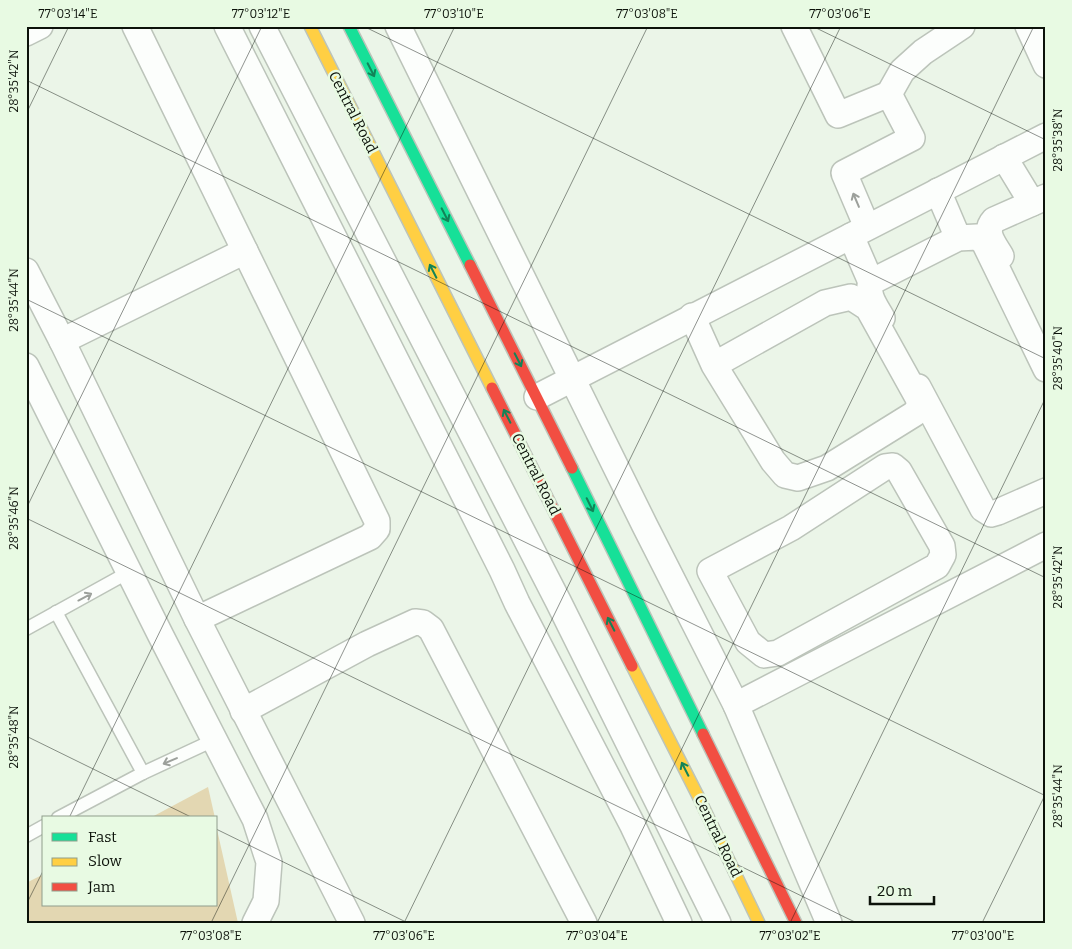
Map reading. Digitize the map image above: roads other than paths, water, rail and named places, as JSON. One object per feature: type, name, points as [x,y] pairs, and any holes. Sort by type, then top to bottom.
[{"type":"main road","name":"Central Road","points":[[310,26],[699,798],[759,923]]},
{"type":"main road","name":"Central Road","points":[[349,26],[537,397],[796,923]]},
{"type":"street","points":[[26,33],[40,26]]},
{"type":"street","points":[[135,26],[377,521],[377,529],[370,536],[197,619]]},
{"type":"street","points":[[227,26],[370,305],[517,603],[632,824],[680,923]]},
{"type":"street","points":[[262,26],[513,513],[718,923]]},
{"type":"street","points":[[794,26],[838,115],[889,94],[902,71],[923,52],[962,26]]},
{"type":"street","points":[[1028,26],[1046,65]]},
{"type":"street","points":[[404,28],[572,379],[736,705],[829,923]]},
{"type":"street","points":[[889,94],[912,138],[844,174],[871,282],[870,294],[983,510],[991,514],[1046,490]]},
{"type":"street","points":[[289,150],[318,136]]},
{"type":"street","points":[[537,397],[1046,136]]},
{"type":"street","points":[[1004,157],[1039,200],[994,220],[988,232],[1046,344]]},
{"type":"street","points":[[938,191],[958,238]]},
{"type":"street","points":[[871,282],[958,238],[976,237],[984,242],[1046,369]]},
{"type":"street","points":[[62,341],[245,250]]},
{"type":"street","points":[[26,271],[197,619],[352,923]]},
{"type":"street","points":[[692,316],[714,365],[773,461],[785,475],[798,478],[827,468],[914,414],[920,407],[918,398],[868,308],[851,297],[825,303],[714,365]]},
{"type":"street","points":[[26,366],[255,819],[269,862],[266,901],[255,923]]},
{"type":"street","points":[[677,589],[710,571],[791,528],[885,467],[893,466],[899,471],[942,546],[943,555],[937,566],[778,652],[764,655],[748,642],[710,571]]},
{"type":"street","points":[[481,530],[513,513]]},
{"type":"street","points":[[736,705],[1046,545]]},
{"type":"street","points":[[244,711],[367,644],[415,622],[423,623],[431,629],[584,923]]},
{"type":"lane","points":[[26,629],[129,572]]},
{"type":"lane","points":[[56,612],[143,773]]},
{"type":"lane","points":[[62,816],[143,773],[214,740]]},
{"type":"lane","points":[[26,836],[42,827]]}]
